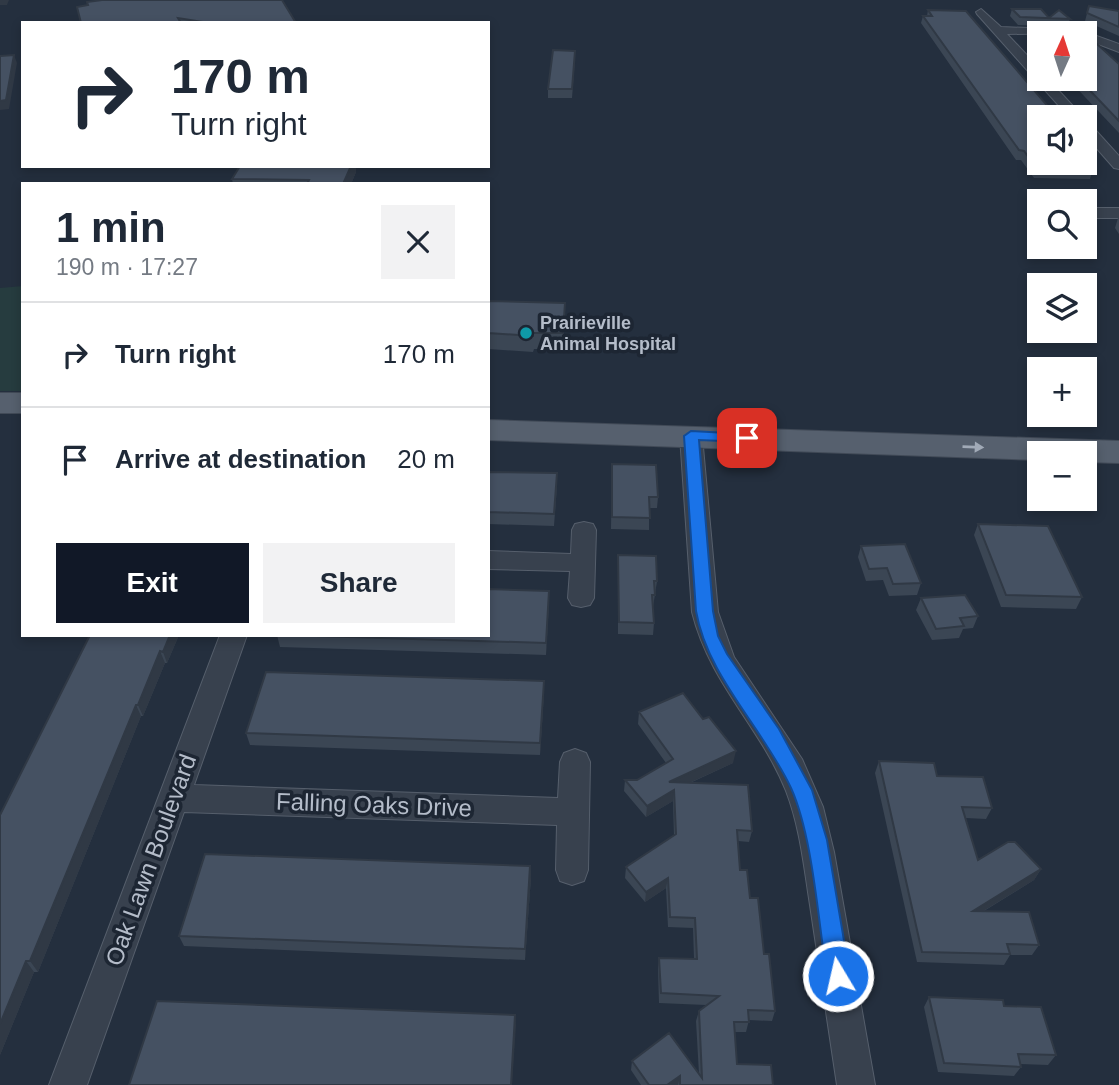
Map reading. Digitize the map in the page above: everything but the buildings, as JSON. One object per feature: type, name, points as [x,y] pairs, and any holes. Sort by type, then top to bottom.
[{"type":"main road","points":[[0,402],[21,403]]},
{"type":"main road","points":[[490,415],[1119,427]]},
{"type":"main road","points":[[0,422],[21,422]]},
{"type":"main road","points":[[490,430],[1119,452]]},
{"type":"street","points":[[981,12],[1027,63]]},
{"type":"street","points":[[998,30],[1027,31]]},
{"type":"street","points":[[1097,39],[1119,48]]},
{"type":"street","points":[[1052,91],[1065,105]]},
{"type":"street","points":[[1097,140],[1119,165]]},
{"type":"street","points":[[1097,213],[1119,213]]},
{"type":"street","points":[[691,436],[709,636],[733,680],[772,734],[790,765],[810,814],[856,1085]]},
{"type":"street","points":[[581,598],[584,530]]},
{"type":"street","points":[[490,560],[583,563]]},
{"type":"street","name":"Oak Lawn Boulevard","points":[[68,1085],[233,637]]},
{"type":"street","points":[[572,870],[575,762]]},
{"type":"street","name":"Falling Oaks Drive","points":[[174,798],[573,812]]},
{"type":"green space","points":[[21,286],[21,391],[0,391],[0,288]]},
{"type":"place","name":"Prairieville Animal Hospital","points":[[526,333]]},
{"type":"route","points":[[747,438],[691,436],[709,636],[733,680],[772,734],[802,790],[816,840],[838,976]]}]
